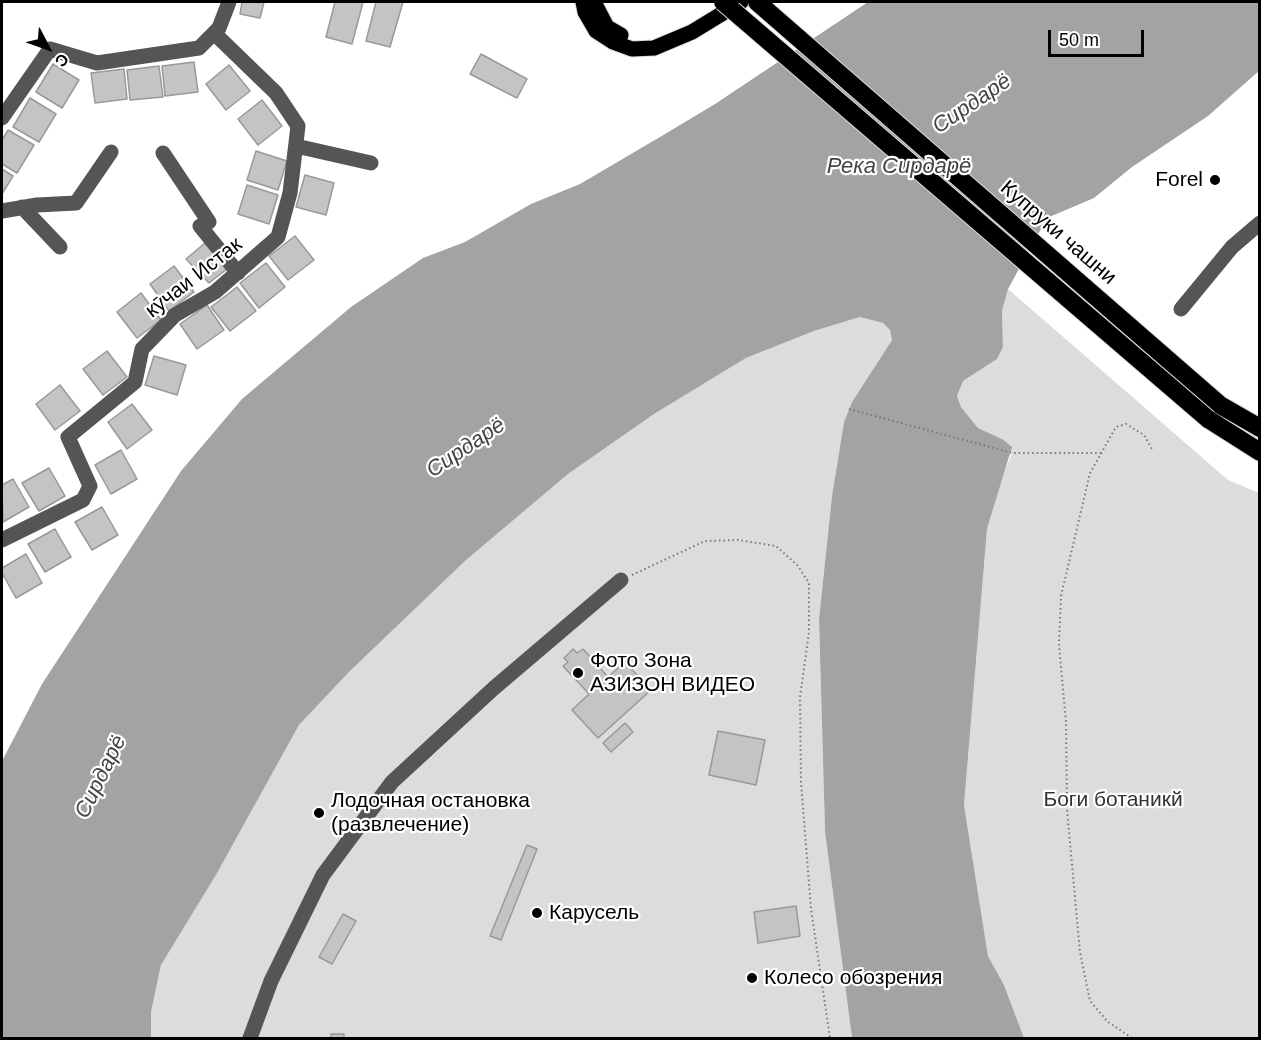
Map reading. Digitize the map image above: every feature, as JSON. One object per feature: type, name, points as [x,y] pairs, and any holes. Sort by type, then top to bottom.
[{"type":"highway","points":[[724,2],[1208,419],[1260,452]]},
{"type":"highway","name":"Купруки чашни","points":[[757,2],[1220,405],[1260,428]]},
{"type":"main road","points":[[583,2],[585,12],[596,31],[612,42],[632,49],[654,48],[693,32],[741,2]]},
{"type":"main road","points":[[594,2],[601,18],[613,33],[634,40],[652,38],[687,25],[724,2]]},
{"type":"street","points":[[2,118],[50,49],[97,63],[199,48],[219,28],[229,2]]},
{"type":"street","name":"кӯчаи Истак","points":[[2,540],[83,500],[90,486],[68,437],[135,382],[142,350],[175,315],[215,292],[278,237],[290,193],[298,126],[276,93],[214,33]]},
{"type":"street","points":[[296,146],[371,163]]},
{"type":"street","points":[[2,211],[22,207],[76,203],[111,152]]},
{"type":"street","points":[[163,153],[209,222],[200,226],[238,273]]},
{"type":"street","points":[[22,207],[60,247]]},
{"type":"street","points":[[1181,309],[1232,247],[1260,222]]},
{"type":"street","points":[[250,1038],[271,981],[323,875],[392,782],[494,688],[621,580]]},
{"type":"path","points":[[849,409],[1012,453],[1048,455],[1094,451],[1101,453]]},
{"type":"path","points":[[1132,1038],[1108,1022],[1090,1001],[1080,952],[1067,810],[1066,722],[1059,645],[1061,596],[1090,473],[1116,427],[1126,424],[1144,435],[1152,449]]},
{"type":"path","points":[[621,580],[705,541],[738,540],[776,546],[798,566],[809,583],[809,632],[800,697],[801,782],[811,909],[830,1038]]},
{"type":"green space","name":"Боги ботаникй","points":[[1008,289],[1228,480],[1259,493],[1259,1038],[1024,1038],[1004,985],[988,956],[964,805],[987,529],[1012,453],[1002,439],[978,428],[961,407],[957,396],[963,381],[997,359],[1003,347],[1002,311]]},
{"type":"green space","points":[[860,317],[883,323],[890,330],[892,340],[852,402],[844,422],[832,496],[819,619],[825,832],[852,1038],[151,1038],[151,1012],[161,965],[216,875],[299,725],[350,671],[465,561],[568,474],[654,414],[746,358],[814,331]]},
{"type":"water","name":"Река Сирдарё","points":[[868,2],[1259,2],[1259,71],[1208,116],[1132,167],[1094,198],[1047,218],[1008,289],[1002,311],[1003,347],[997,359],[963,381],[957,396],[961,407],[978,428],[1002,439],[1012,447],[987,529],[964,805],[988,956],[1004,985],[1024,1038],[852,1038],[825,832],[819,619],[832,496],[844,422],[852,402],[892,340],[890,330],[883,323],[860,317],[814,331],[746,358],[654,414],[568,474],[465,561],[350,671],[299,725],[216,875],[161,965],[151,1012],[151,1038],[2,1038],[2,761],[42,684],[181,471],[242,399],[351,307],[423,258],[465,242],[531,204],[580,184],[660,137],[715,104]]},
{"type":"building","points":[[242,2],[264,2],[260,18],[240,14]]},
{"type":"building","points":[[335,2],[363,2],[352,44],[326,37]]},
{"type":"building","points":[[376,2],[403,2],[390,47],[366,41]]},
{"type":"building","points":[[481,54],[527,79],[517,98],[470,74]]},
{"type":"building","points":[[194,62],[198,92],[165,96],[162,66]]},
{"type":"building","points":[[53,64],[79,80],[62,108],[36,92]]},
{"type":"building","points":[[229,65],[250,91],[226,110],[206,84]]},
{"type":"building","points":[[159,66],[163,97],[130,100],[127,70]]},
{"type":"building","points":[[124,69],[127,99],[95,103],[91,73]]},
{"type":"building","points":[[30,98],[56,114],[39,142],[13,127]]},
{"type":"building","points":[[262,100],[282,126],[258,145],[238,119]]},
{"type":"building","points":[[8,130],[34,145],[17,173],[2,164],[2,140]]},
{"type":"building","points":[[256,151],[287,161],[278,190],[247,180]]},
{"type":"building","points":[[2,169],[13,176],[2,194]]},
{"type":"building","points":[[305,175],[334,183],[326,215],[296,207]]},
{"type":"building","points":[[247,185],[278,195],[269,224],[238,214]]},
{"type":"building","points":[[295,236],[314,260],[288,280],[269,256]]},
{"type":"building","points":[[205,243],[227,269],[209,283],[186,259]]},
{"type":"building","points":[[266,263],[285,287],[259,308],[240,283]]},
{"type":"building","points":[[174,266],[194,292],[169,311],[150,284]]},
{"type":"building","points":[[237,287],[256,311],[230,331],[211,307]]},
{"type":"building","points":[[141,293],[161,320],[137,338],[117,312]]},
{"type":"building","points":[[207,305],[224,330],[197,349],[180,324]]},
{"type":"building","points":[[107,351],[127,377],[103,395],[83,369]]},
{"type":"building","points":[[154,356],[186,365],[177,395],[145,385]]},
{"type":"building","points":[[60,385],[80,411],[55,430],[36,404]]},
{"type":"building","points":[[132,404],[152,430],[127,449],[108,422]]},
{"type":"building","points":[[121,450],[137,479],[111,494],[95,465]]},
{"type":"building","points":[[49,468],[65,496],[39,511],[22,483]]},
{"type":"building","points":[[13,479],[29,507],[3,522],[2,485]]},
{"type":"building","points":[[102,507],[118,535],[92,550],[75,522]]},
{"type":"building","points":[[55,529],[71,557],[45,572],[28,544]]},
{"type":"building","points":[[26,554],[42,583],[16,598],[2,573],[2,568]]},
{"type":"building","points":[[573,649],[577,653],[583,649],[608,677],[625,662],[651,690],[598,738],[572,710],[589,694],[563,666],[568,662],[564,658]]},
{"type":"building","points":[[625,723],[633,732],[611,752],[603,743]]},
{"type":"building","points":[[718,731],[765,740],[756,785],[709,775]]},
{"type":"building","points":[[527,845],[537,849],[501,940],[490,936]]},
{"type":"building","points":[[796,906],[800,936],[758,943],[754,912]]},
{"type":"building","points":[[343,914],[356,921],[332,964],[319,957]]},
{"type":"building","points":[[331,1034],[344,1034],[344,1038],[331,1038]]},
{"type":"place","name":"Forel","points":[[1215,180]]},
{"type":"place","name":"Фото Зона АЗИЗОН ВИДЕО","points":[[578,673]]},
{"type":"place","name":"Лодочная остановка (развлечение)","points":[[319,813]]},
{"type":"place","name":"Карусель","points":[[537,913]]},
{"type":"place","name":"Колесо обозрения","points":[[752,978]]},
{"type":"water label","name":"Сирдарё","points":[[972,104]]},
{"type":"water label","name":"Сирдарё","points":[[466,448]]},
{"type":"water label","name":"Сирдарё","points":[[101,777]]}]
